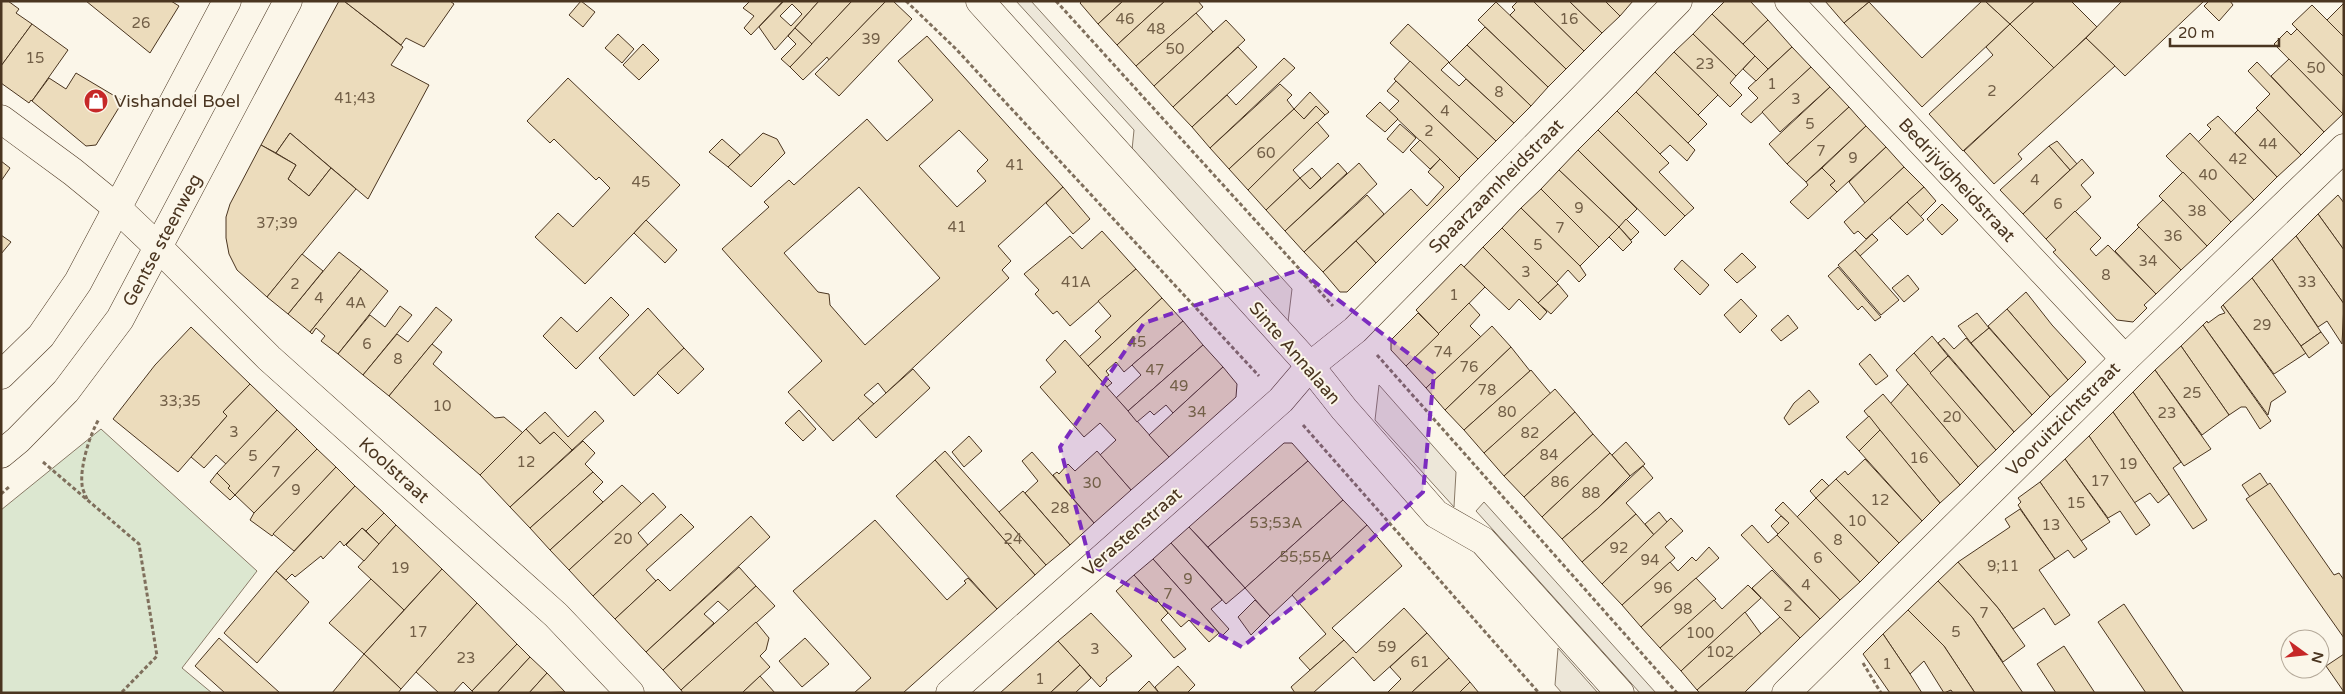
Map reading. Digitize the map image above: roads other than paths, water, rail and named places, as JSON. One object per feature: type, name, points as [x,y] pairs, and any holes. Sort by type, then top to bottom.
[{"type":"street","points":[[1,375],[41,336],[78,282],[227,1]]},
{"type":"street","name":"Gentse steenweg","points":[[10,447],[66,391],[120,319],[288,1]]},
{"type":"street","name":"Sinte Annalaan","points":[[980,1],[1310,366],[1344,409],[1436,514],[1483,541],[1620,693]]},
{"type":"street","name":"Spaarzaamheidstraat","points":[[1310,366],[1355,330],[1678,1]]},
{"type":"street","name":"Bedrijvigheidstraat","points":[[1788,1],[2125,359]]},
{"type":"street","name":"Koolstraat","points":[[1,119],[74,172],[117,208],[269,358],[556,615],[630,693]]},
{"type":"street","name":"Vooruitzichtstraat","points":[[1786,693],[2125,359],[2344,148]]},
{"type":"street","name":"Verastenstraat","points":[[950,693],[1281,400],[1310,366]]},
{"type":"place","name":"Vishandel Boel","points":[[96,101]]}]
